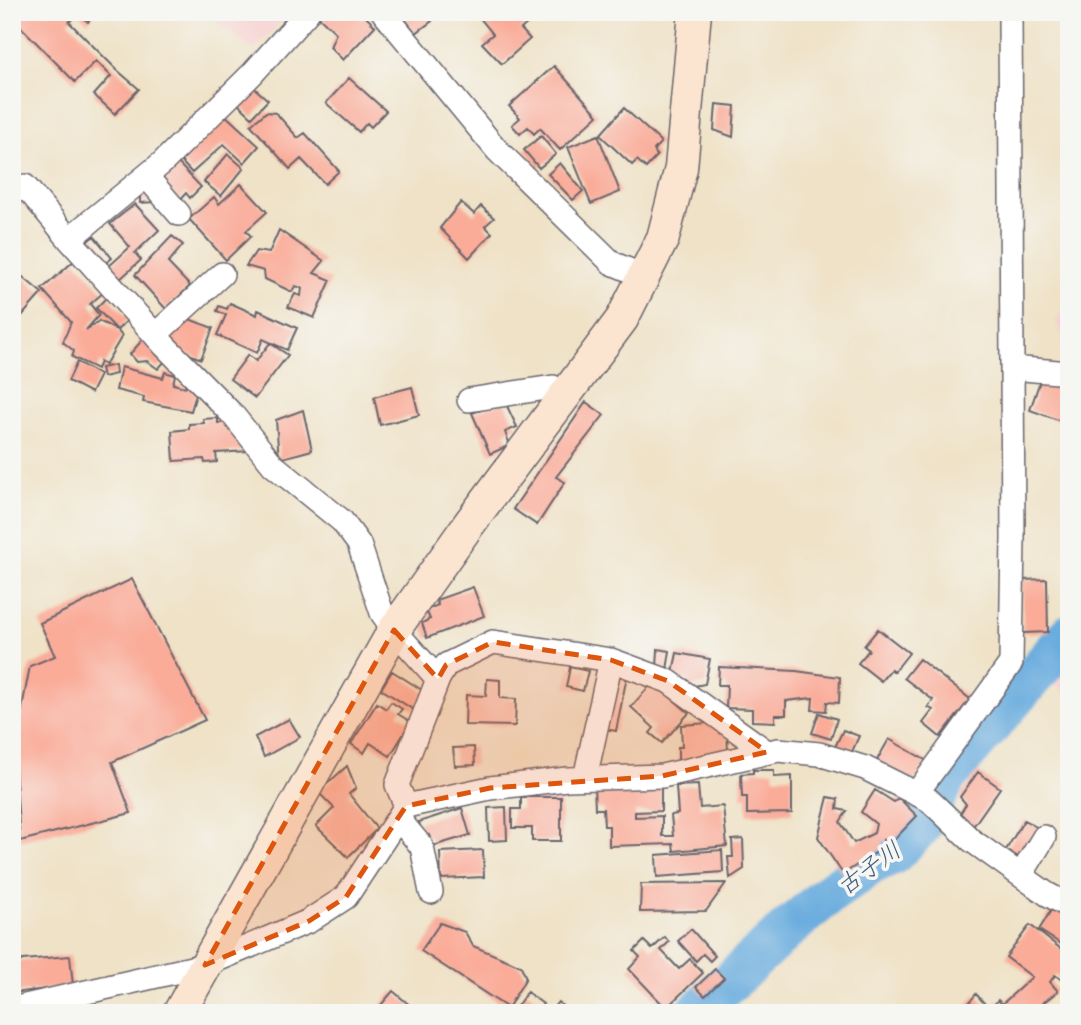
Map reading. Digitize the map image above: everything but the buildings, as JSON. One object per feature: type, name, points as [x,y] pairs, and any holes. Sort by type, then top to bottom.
[{"type":"street","points":[[69,239],[146,176],[253,74],[308,12]]},
{"type":"street","points":[[383,12],[497,150],[612,263],[643,276]]},
{"type":"street","points":[[178,1013],[394,630],[621,319],[663,238],[681,168],[695,12]]},
{"type":"street","points":[[916,794],[1012,663],[1010,12]]},
{"type":"street","points":[[146,176],[179,214]]},
{"type":"street","points":[[16,182],[155,335],[233,415],[273,465],[342,521],[359,544],[382,613],[438,679]]},
{"type":"street","points":[[155,335],[222,274]]},
{"type":"street","points":[[1012,368],[1069,373]]},
{"type":"street","points":[[469,400],[553,387],[567,393]]},
{"type":"street","points":[[431,892],[422,847],[402,812],[397,785],[438,679],[446,665],[493,642],[611,660],[668,681],[767,752]]},
{"type":"street","points":[[585,778],[611,660]]},
{"type":"street","points":[[12,1009],[205,965],[309,921],[346,897],[402,812],[490,788],[585,778],[662,776],[778,750],[819,754],[865,768],[929,800],[971,840],[1069,906]]},
{"type":"street","points":[[1021,875],[1044,837]]},
{"type":"highlighted area","points":[[394,630],[438,679],[446,665],[493,642],[611,660],[668,681],[767,752],[662,776],[490,788],[406,806],[346,897],[309,921],[205,965]]},
{"type":"shaded area","points":[[204,12],[291,12],[254,50]]},
{"type":"shaded area","points":[[1069,304],[1069,355],[1056,320]]},
{"type":"shaded area","points":[[1069,644],[1069,695],[1047,678]]},
{"type":"waterway","name":"古子川","points":[[696,1013],[830,893],[871,864],[893,854],[921,826],[946,777],[1069,635]]}]
